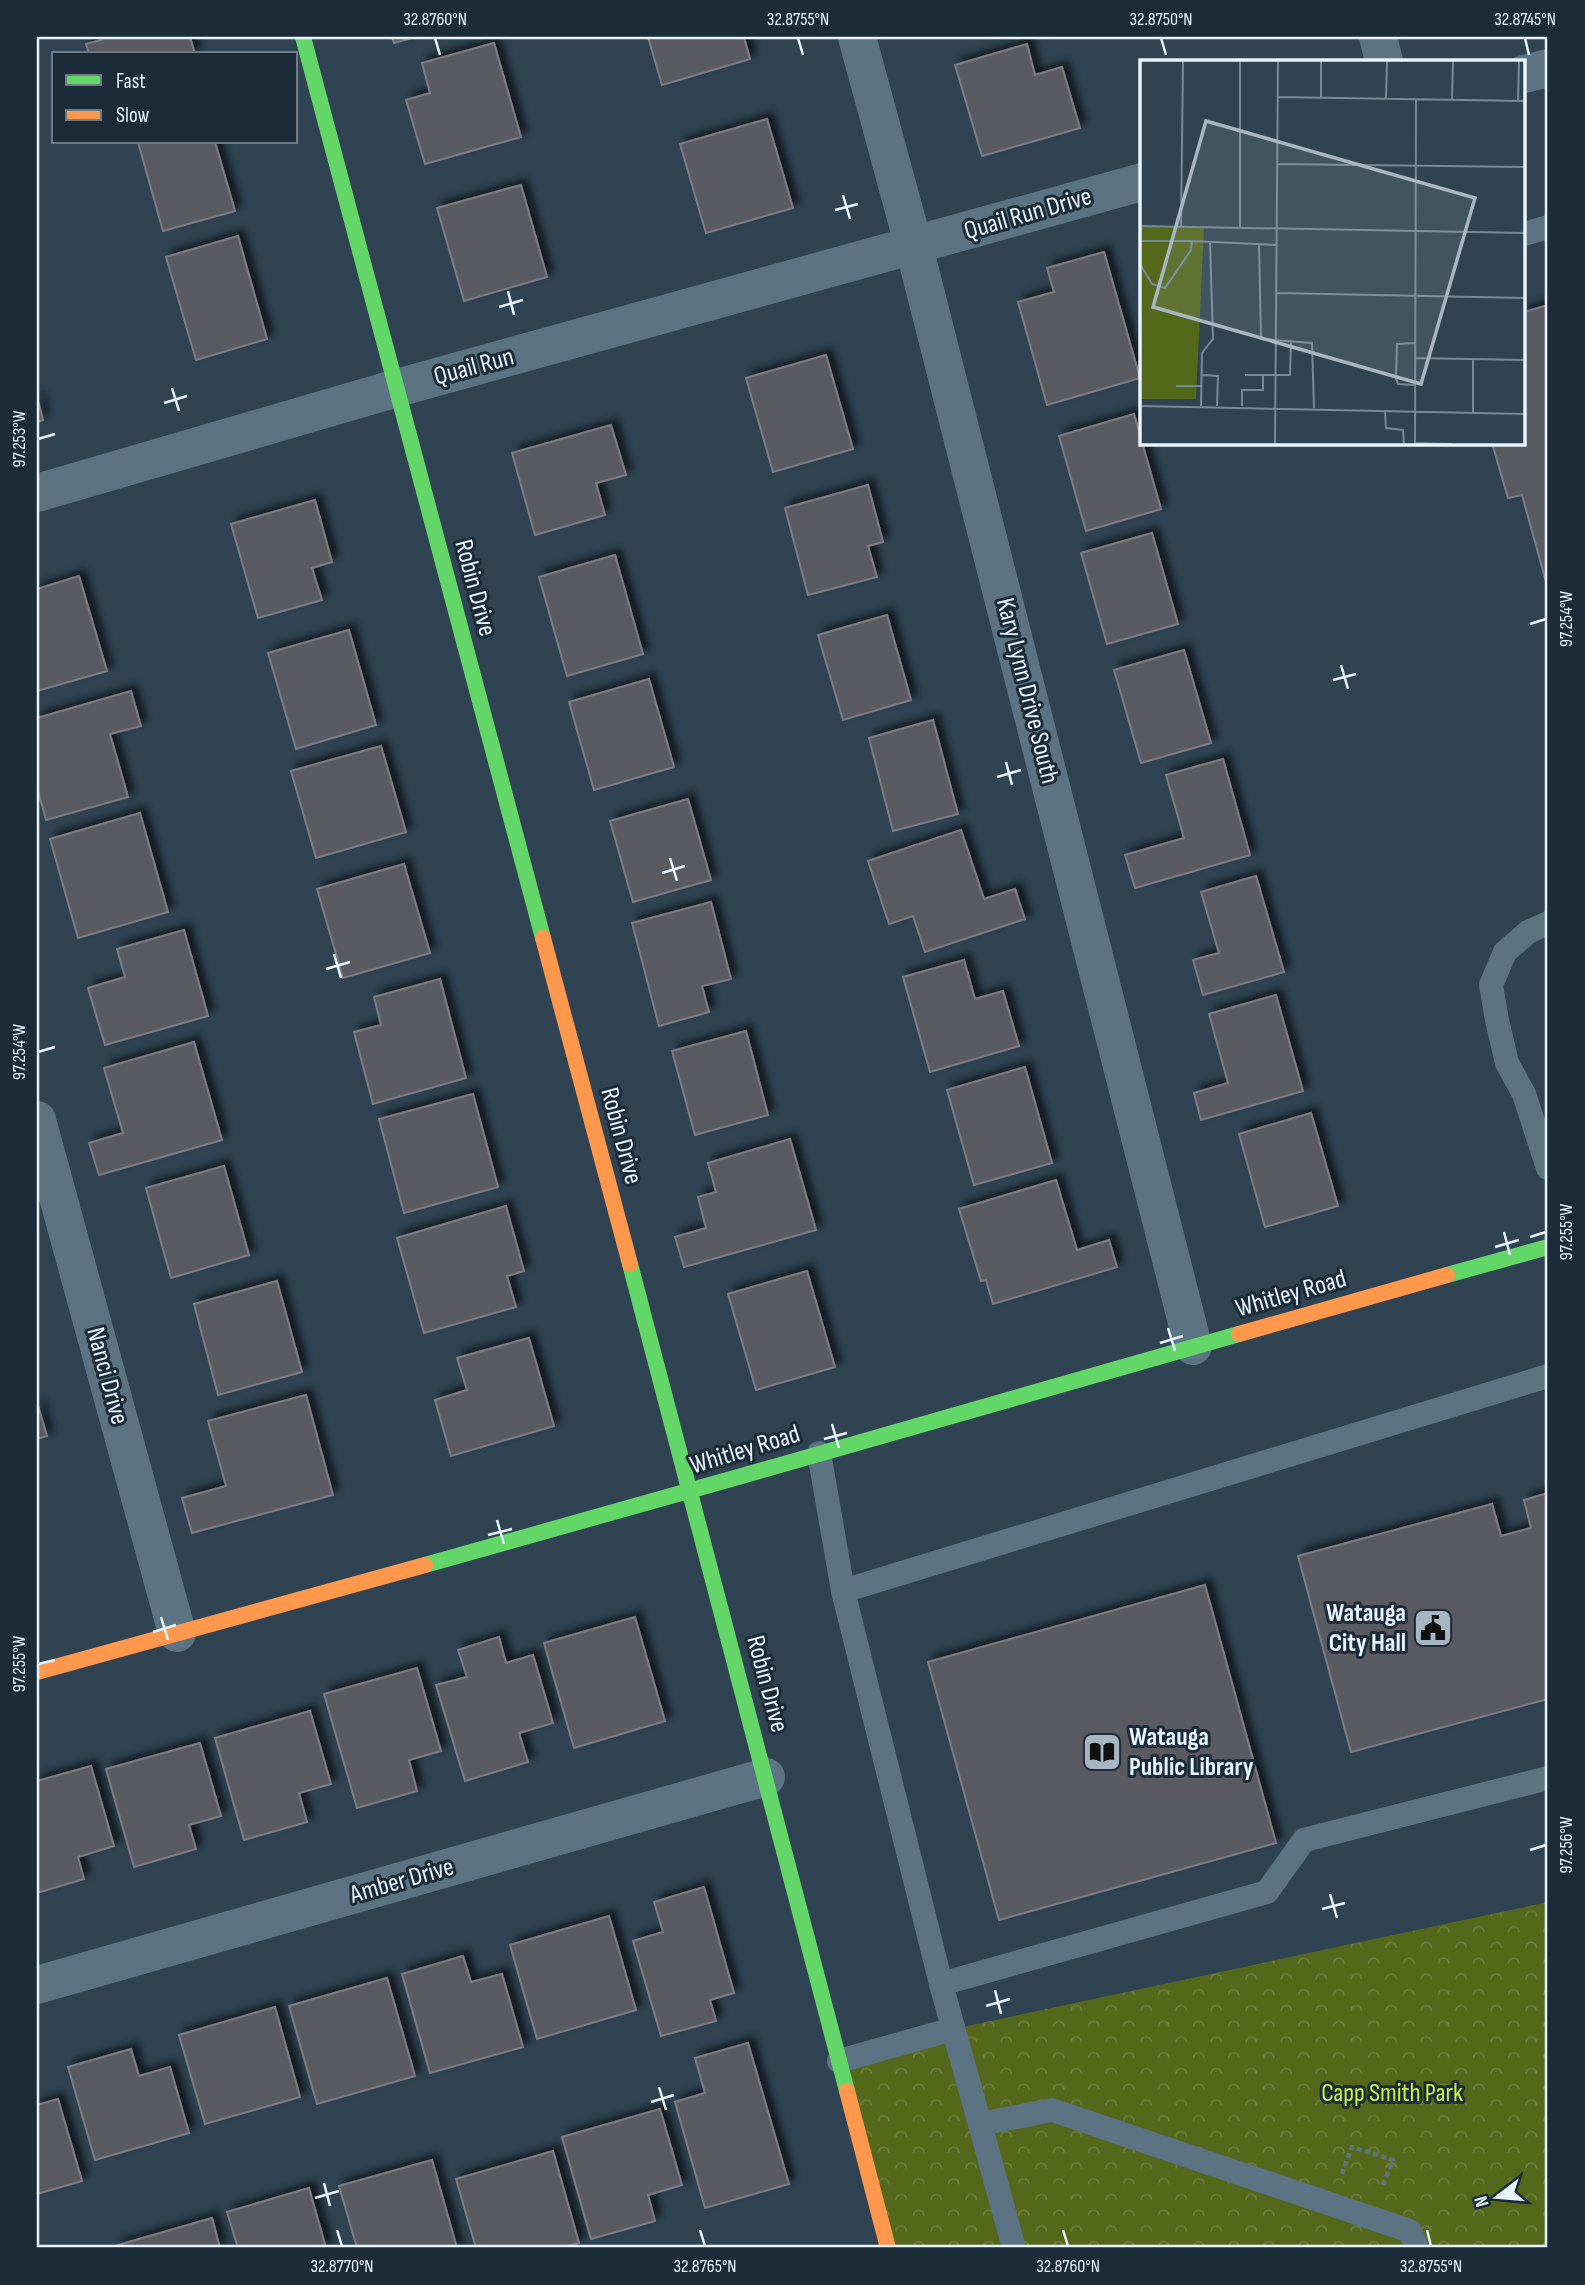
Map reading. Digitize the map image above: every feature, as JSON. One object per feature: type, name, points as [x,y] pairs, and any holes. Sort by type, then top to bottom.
[{"type":"street","name":"Robin Drive","points":[[303,37],[766,1777],[839,2061],[883,2247]]},
{"type":"street","name":"Kary Lynn Drive South","points":[[857,37],[914,247],[1193,1346]]},
{"type":"street","points":[[1378,37],[1384,60]]},
{"type":"street","points":[[1526,74],[1548,68]]},
{"type":"street","name":"Quail Run Drive","points":[[914,247],[1140,183]]},
{"type":"street","name":"Quail Run","points":[[37,493],[397,388],[914,247]]},
{"type":"street","name":"Nanci Drive","points":[[37,1120],[177,1633]]},
{"type":"street","name":"Whitley Road","points":[[37,1672],[690,1492],[1193,1346],[1548,1247]]},
{"type":"street","name":"Amber Drive","points":[[37,1985],[766,1777]]},
{"type":"lane","points":[[1526,234],[1548,228]]},
{"type":"lane","points":[[1548,923],[1528,932],[1505,952],[1491,985],[1507,1063],[1541,1121],[1548,1168]]},
{"type":"lane","points":[[843,1591],[1548,1376]]},
{"type":"lane","points":[[819,1453],[843,1591],[941,1984],[1014,2248]]},
{"type":"lane","points":[[941,1984],[1266,1892],[1304,1840],[1548,1778]]},
{"type":"lane","points":[[839,2061],[953,2029]]},
{"type":"lane","points":[[980,2124],[1052,2110],[1409,2231],[1417,2248]]},
{"type":"green space","name":"Capp Smith Park","points":[[1548,1902],[1548,2248],[890,2248],[839,2061],[953,2029]]},
{"type":"building","points":[[100,37],[190,37],[194,52],[88,52],[86,44],[101,40]]},
{"type":"building","points":[[392,37],[416,37],[394,43]]},
{"type":"building","points":[[648,37],[744,37],[750,59],[662,85]]},
{"type":"building","points":[[494,43],[521,137],[425,164],[406,100],[430,93],[422,63]]},
{"type":"building","points":[[1027,44],[1035,75],[1062,67],[1080,128],[982,156],[955,65]]},
{"type":"building","points":[[767,119],[793,208],[706,233],[680,144]]},
{"type":"building","points":[[139,144],[216,144],[235,211],[163,231]]},
{"type":"building","points":[[521,185],[547,277],[464,301],[437,208]]},
{"type":"building","points":[[238,236],[267,339],[196,360],[166,257]]},
{"type":"building","points":[[1104,252],[1140,378],[1047,405],[1018,302],[1054,292],[1047,268]]},
{"type":"building","points":[[1548,305],[1548,589],[1522,495],[1508,498],[1492,444],[1526,444],[1526,311]]},
{"type":"building","points":[[826,355],[853,449],[773,472],[746,378]]},
{"type":"building","points":[[37,397],[43,420],[37,422]]},
{"type":"building","points":[[1134,414],[1140,444],[1143,444],[1161,509],[1086,531],[1059,436]]},
{"type":"building","points":[[611,425],[626,475],[596,483],[605,515],[535,535],[512,453]]},
{"type":"building","points":[[868,485],[883,542],[868,546],[877,577],[808,595],[785,508]]},
{"type":"building","points":[[315,500],[332,562],[312,568],[322,600],[258,618],[231,524]]},
{"type":"building","points":[[1152,533],[1178,624],[1107,644],[1081,553]]},
{"type":"building","points":[[615,555],[643,654],[567,676],[539,577]]},
{"type":"building","points":[[79,576],[107,671],[37,691],[37,589]]},
{"type":"building","points":[[887,615],[911,700],[843,720],[818,635]]},
{"type":"building","points":[[349,630],[376,725],[296,749],[268,653]]},
{"type":"building","points":[[1184,650],[1211,743],[1141,763],[1114,670]]},
{"type":"building","points":[[649,679],[674,767],[594,790],[569,702]]},
{"type":"building","points":[[131,691],[141,726],[110,734],[128,797],[46,820],[37,787],[37,718]]},
{"type":"building","points":[[933,720],[958,814],[893,831],[869,738]]},
{"type":"building","points":[[381,746],[406,832],[316,858],[291,771]]},
{"type":"building","points":[[1223,759],[1250,855],[1135,888],[1125,855],[1184,838],[1166,775]]},
{"type":"building","points":[[688,799],[711,880],[633,902],[610,821]]},
{"type":"building","points":[[140,813],[168,912],[78,938],[50,839]]},
{"type":"building","points":[[961,830],[984,899],[1015,889],[1025,919],[925,952],[913,916],[889,924],[868,861]]},
{"type":"building","points":[[404,864],[430,953],[343,978],[317,889]]},
{"type":"building","points":[[1256,876],[1284,972],[1203,995],[1193,960],[1219,953],[1201,892]]},
{"type":"building","points":[[711,902],[731,979],[702,986],[709,1012],[659,1026],[632,923]]},
{"type":"building","points":[[184,930],[208,1016],[105,1045],[88,988],[125,977],[117,949]]},
{"type":"building","points":[[964,960],[975,999],[1003,991],[1019,1046],[930,1072],[903,977]]},
{"type":"building","points":[[440,979],[466,1078],[373,1104],[354,1032],[381,1025],[374,997]]},
{"type":"building","points":[[1276,995],[1303,1091],[1201,1120],[1194,1093],[1228,1083],[1209,1014]]},
{"type":"building","points":[[746,1031],[768,1115],[695,1135],[672,1051]]},
{"type":"building","points":[[194,1042],[222,1140],[99,1175],[89,1143],[123,1133],[104,1068]]},
{"type":"building","points":[[1025,1067],[1052,1163],[974,1185],[947,1090]]},
{"type":"building","points":[[473,1094],[498,1187],[404,1213],[379,1119]]},
{"type":"building","points":[[1311,1113],[1338,1206],[1265,1227],[1239,1134]]},
{"type":"building","points":[[790,1139],[816,1230],[684,1267],[675,1237],[706,1228],[698,1197],[716,1192],[708,1163]]},
{"type":"building","points":[[224,1166],[249,1255],[171,1278],[146,1188]]},
{"type":"building","points":[[1056,1180],[1077,1250],[1109,1240],[1117,1267],[993,1304],[986,1280],[981,1281],[959,1209]]},
{"type":"building","points":[[506,1206],[524,1271],[507,1276],[516,1307],[424,1333],[397,1238]]},
{"type":"building","points":[[807,1271],[835,1367],[756,1390],[728,1294]]},
{"type":"building","points":[[277,1281],[302,1372],[218,1395],[194,1304]]},
{"type":"building","points":[[529,1338],[554,1426],[451,1456],[435,1400],[467,1390],[457,1358]]},
{"type":"building","points":[[306,1395],[333,1495],[192,1533],[182,1498],[226,1486],[208,1421]]},
{"type":"building","points":[[37,1406],[47,1436],[37,1439]]},
{"type":"building","name":"Watauga City Hall","points":[[1548,1493],[1548,1699],[1351,1752],[1298,1556],[1492,1504],[1501,1536],[1531,1528],[1524,1500]]},
{"type":"building","name":"Watauga Public Library","points":[[1205,1585],[1276,1843],[999,1920],[928,1662]]},
{"type":"building","points":[[635,1617],[665,1721],[574,1748],[544,1643]]},
{"type":"building","points":[[499,1637],[506,1663],[533,1655],[553,1723],[519,1733],[528,1762],[465,1781],[436,1685],[467,1677],[458,1650]]},
{"type":"building","points":[[417,1668],[441,1751],[409,1760],[417,1791],[357,1808],[324,1694]]},
{"type":"building","points":[[310,1711],[331,1784],[299,1793],[307,1822],[244,1840],[215,1738]]},
{"type":"building","points":[[200,1743],[221,1816],[189,1825],[196,1849],[134,1867],[106,1769]]},
{"type":"building","points":[[91,1766],[114,1846],[78,1857],[84,1879],[37,1893],[37,1781]]},
{"type":"building","points":[[704,1887],[734,1993],[710,2000],[716,2021],[661,2036],[633,1941],[663,1932],[654,1902]]},
{"type":"building","points":[[609,1916],[636,2010],[537,2039],[510,1945]]},
{"type":"building","points":[[463,1956],[471,1982],[502,1974],[523,2047],[430,2073],[402,1974]]},
{"type":"building","points":[[387,1978],[415,2076],[317,2104],[289,2006]]},
{"type":"building","points":[[275,2007],[300,2097],[205,2124],[179,2035]]},
{"type":"building","points":[[748,2043],[789,2184],[705,2208],[675,2102],[705,2093],[695,2058]]},
{"type":"building","points":[[131,2049],[139,2076],[170,2067],[189,2133],[95,2160],[68,2067]]},
{"type":"building","points":[[58,2099],[82,2181],[37,2194],[37,2105]]},
{"type":"building","points":[[660,2109],[682,2185],[648,2195],[655,2221],[591,2239],[562,2137]]},
{"type":"building","points":[[553,2151],[579,2243],[559,2248],[476,2248],[456,2179]]},
{"type":"building","points":[[432,2160],[457,2248],[357,2248],[339,2186]]},
{"type":"building","points":[[309,2188],[326,2248],[238,2248],[227,2212]]},
{"type":"building","points":[[212,2218],[220,2248],[115,2246]]},
{"type":"traffic: fast","points":[[303,37],[543,938]]},
{"type":"traffic: fast","points":[[1447,1275],[1548,1247]]},
{"type":"traffic: fast","points":[[630,1264],[847,2091]]},
{"type":"traffic: fast","points":[[425,1565],[1239,1334]]},
{"type":"traffic: slow","points":[[543,938],[630,1264]]},
{"type":"traffic: slow","points":[[1239,1334],[1447,1275]]},
{"type":"traffic: slow","points":[[37,1672],[425,1565]]},
{"type":"traffic: slow","points":[[847,2091],[888,2248]]},
{"type":"place","name":"Watauga City Hall","points":[[1433,1628]]},
{"type":"place","name":"Watauga Public Library","points":[[1102,1752]]}]
